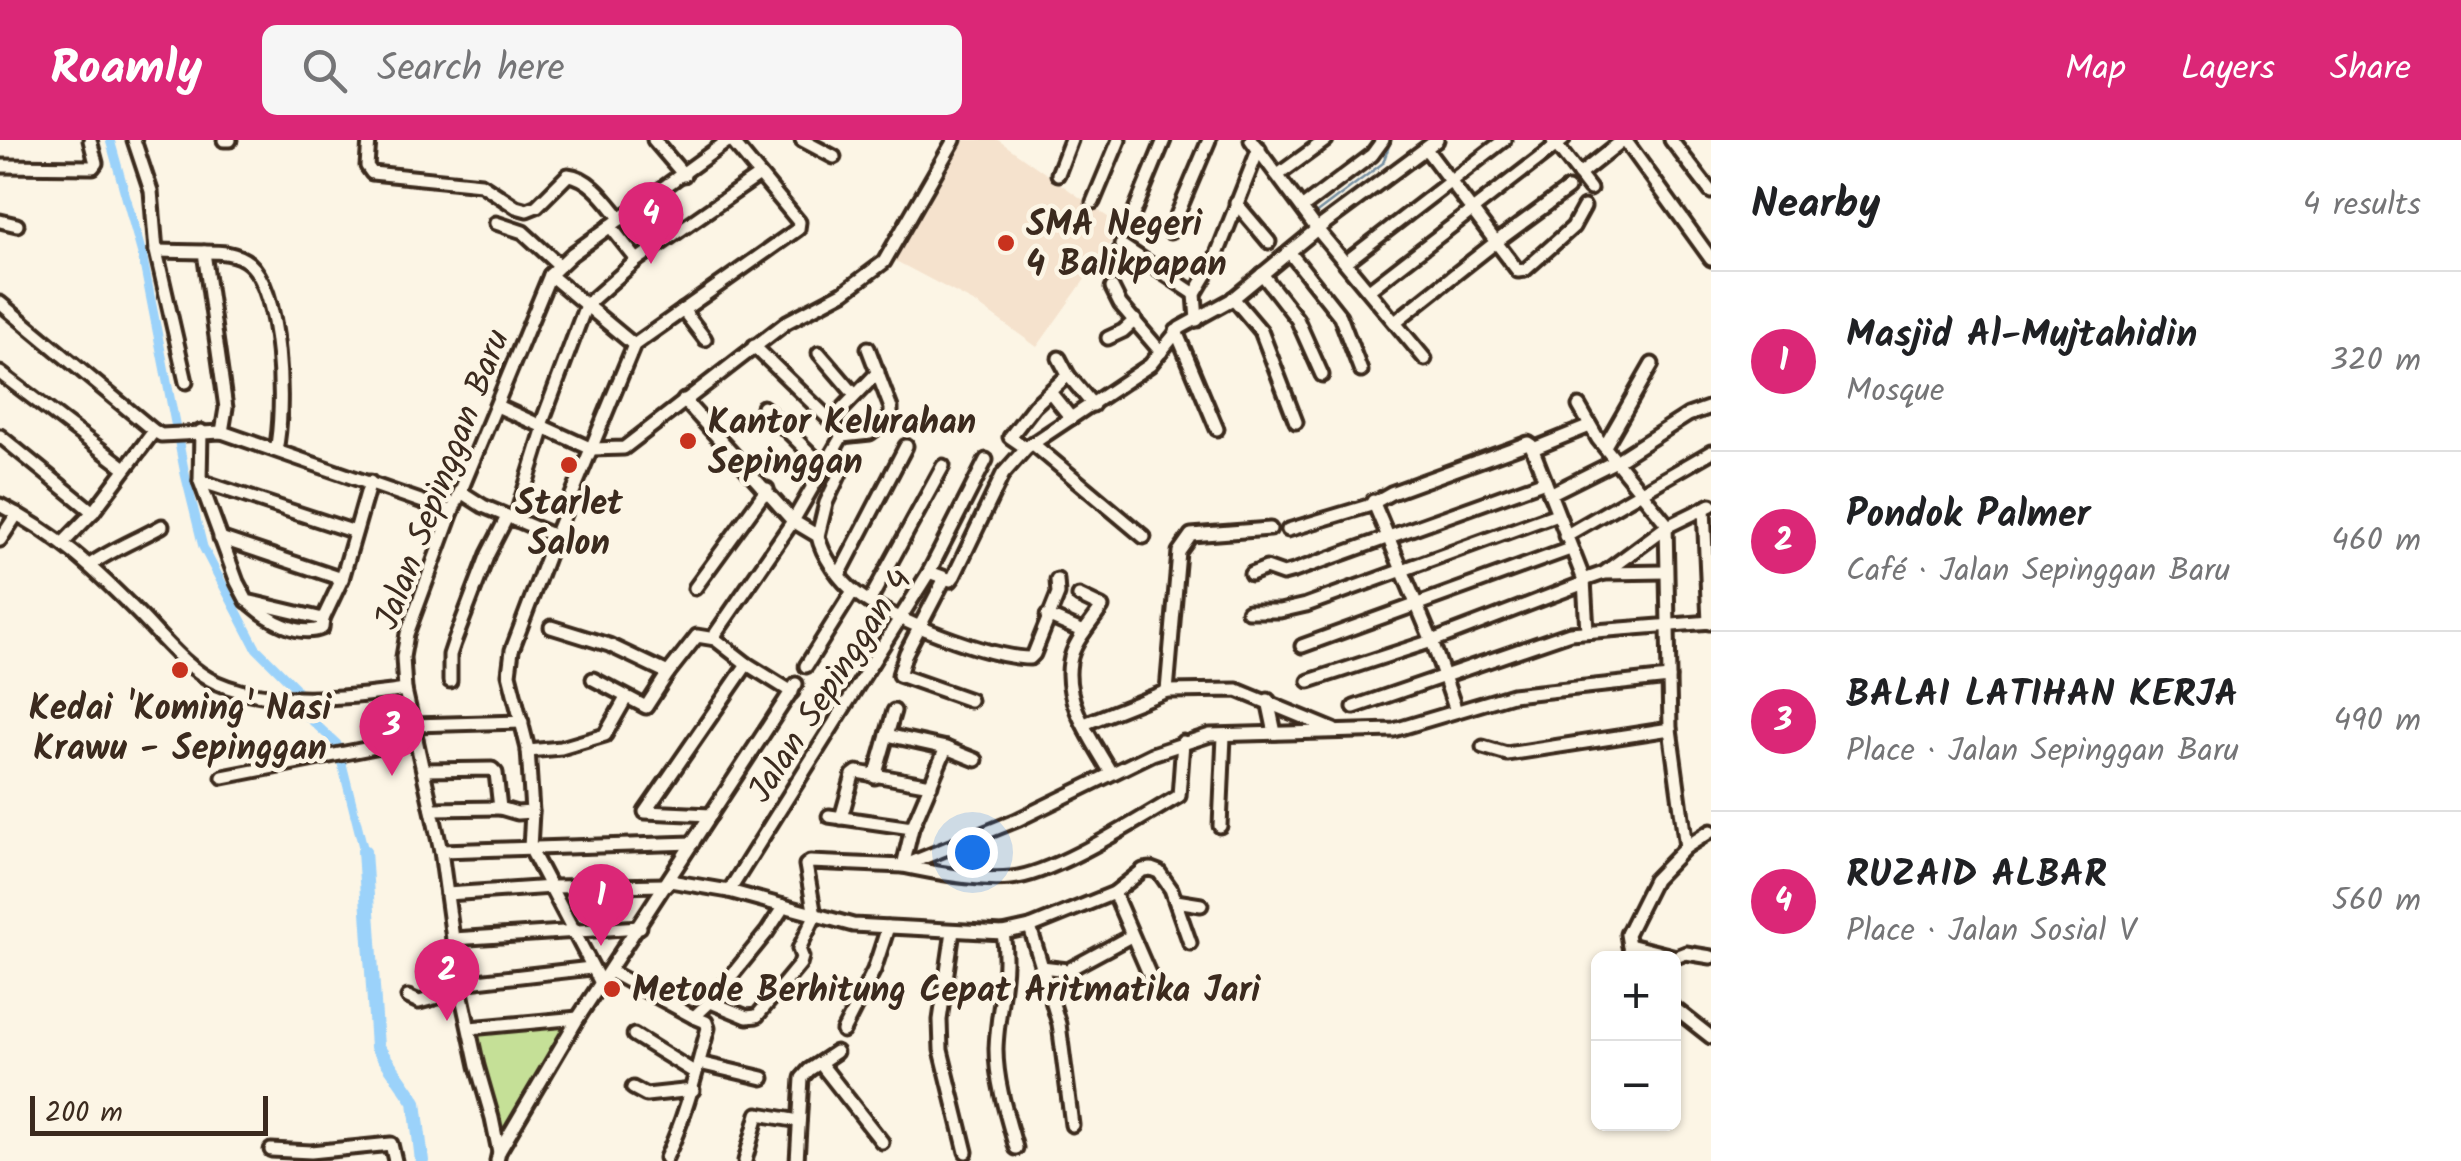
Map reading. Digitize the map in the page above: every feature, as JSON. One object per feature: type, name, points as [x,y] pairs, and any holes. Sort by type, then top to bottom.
[{"type":"street","points":[[0,166],[93,167],[96,163],[90,140]]},
{"type":"street","points":[[134,140],[151,191],[156,251],[186,382]]},
{"type":"street","points":[[370,140],[366,166],[372,173],[481,184],[527,210],[537,206],[568,175],[574,175],[596,190],[637,260]]},
{"type":"street","points":[[654,140],[684,175]]},
{"type":"street","points":[[554,270],[730,140],[800,225],[634,345],[509,660],[528,751],[530,848],[602,985]]},
{"type":"street","points":[[802,140],[834,157]]},
{"type":"street","points":[[498,406],[592,450],[624,448],[787,322],[844,292],[884,262],[954,140]]},
{"type":"street","points":[[1058,174],[1072,140]]},
{"type":"street","points":[[1093,202],[1119,140]]},
{"type":"street","points":[[1134,216],[1164,140]]},
{"type":"street","points":[[1170,232],[1209,140]]},
{"type":"street","points":[[1278,175],[1326,140]]},
{"type":"street","points":[[1303,208],[1372,155],[1382,140]]},
{"type":"street","points":[[1218,429],[1176,332],[1233,298],[1315,227],[1437,140]]},
{"type":"street","points":[[1346,262],[1504,140]]},
{"type":"street","points":[[1579,175],[1624,140],[1711,259]]},
{"type":"street","points":[[1671,140],[1711,192]]},
{"type":"street","points":[[1370,290],[1557,142],[1590,189]]},
{"type":"street","points":[[1255,143],[1315,227],[1425,360]]},
{"type":"street","points":[[1196,317],[1195,295],[1214,262],[1255,143]]},
{"type":"street","points":[[1426,149],[1518,271],[1522,272],[1573,226],[1584,207]]},
{"type":"street","points":[[450,681],[454,643],[488,554],[511,518],[586,305],[637,260],[758,176]]},
{"type":"street","points":[[1395,322],[1568,188]]},
{"type":"street","points":[[1236,202],[1270,242]]},
{"type":"street","points":[[0,221],[18,225]]},
{"type":"street","points":[[496,223],[523,232],[586,305],[634,345]]},
{"type":"street","points":[[1121,244],[1195,295]]},
{"type":"street","points":[[156,251],[238,256],[252,265],[275,323],[281,426],[276,450]]},
{"type":"street","points":[[204,252],[226,408],[222,432]]},
{"type":"street","points":[[1290,252],[1340,316],[1361,372]]},
{"type":"street","name":"Jalan Sepinggan Baru","points":[[498,1157],[460,987],[442,851],[405,690],[403,657],[407,634],[452,512],[554,270]]},
{"type":"street","points":[[1262,274],[1297,319],[1322,375]]},
{"type":"street","points":[[1112,288],[1120,304],[1161,352]]},
{"type":"street","points":[[1233,298],[1261,332],[1296,422]]},
{"type":"street","points":[[0,303],[158,433],[222,432],[452,512]]},
{"type":"street","points":[[683,310],[705,339]]},
{"type":"street","points":[[1108,338],[1137,322]]},
{"type":"street","name":"Jalan Sepinggan 4","points":[[729,892],[929,572],[951,580],[954,576],[1002,474],[1029,446],[1150,366],[1176,332]]},
{"type":"street","points":[[754,346],[842,436]]},
{"type":"street","points":[[842,436],[870,433],[891,417],[868,348]]},
{"type":"street","points":[[818,354],[855,395]]},
{"type":"street","points":[[1059,358],[1092,405]]},
{"type":"street","points":[[1605,446],[1652,364]]},
{"type":"street","points":[[0,372],[125,468]]},
{"type":"street","points":[[831,421],[878,372]]},
{"type":"street","points":[[1068,375],[1010,437],[1029,446],[1144,537]]},
{"type":"street","points":[[1050,392],[1071,418]]},
{"type":"street","points":[[684,400],[798,524],[817,534]]},
{"type":"street","points":[[1578,406],[1666,527],[1670,730],[1686,847]]},
{"type":"street","points":[[1550,494],[1711,406]]},
{"type":"street","points":[[763,407],[825,468]]},
{"type":"street","points":[[1288,530],[1368,506],[1373,501],[1590,426]]},
{"type":"street","points":[[195,431],[200,481],[247,601],[322,619],[342,579],[370,482]]},
{"type":"street","points":[[64,542],[158,433]]},
{"type":"street","points":[[0,436],[93,512]]},
{"type":"street","points":[[715,639],[798,524],[842,436]]},
{"type":"street","points":[[840,575],[906,446]]},
{"type":"street","points":[[1530,446],[1584,581],[1587,631]]},
{"type":"street","points":[[1302,646],[1568,543],[1711,452]]},
{"type":"street","points":[[929,572],[986,460]]},
{"type":"street","points":[[844,465],[817,534],[820,547],[840,575],[869,602],[920,626],[1030,658],[1058,594],[1057,580]]},
{"type":"street","points":[[869,602],[943,466]]},
{"type":"street","points":[[200,481],[356,532]]},
{"type":"street","points":[[1251,574],[1266,568],[1286,573],[1545,481]]},
{"type":"street","points":[[695,588],[767,489]]},
{"type":"street","points":[[462,492],[555,536]]},
{"type":"street","points":[[1373,501],[1445,675],[1456,712]]},
{"type":"street","points":[[0,505],[64,542],[203,675],[227,687],[315,699],[405,690]]},
{"type":"street","points":[[1309,682],[1432,642],[1604,573],[1666,527],[1708,506],[1710,622],[1587,631],[1538,642],[1354,707]]},
{"type":"street","points":[[0,540],[17,514]]},
{"type":"street","points":[[1248,611],[1290,610],[1402,573],[1557,514]]},
{"type":"street","points":[[90,565],[112,548],[128,545],[162,526]]},
{"type":"street","points":[[1166,691],[1184,542],[1192,535],[1270,529]]},
{"type":"street","points":[[220,538],[342,579]]},
{"type":"street","points":[[1604,573],[1666,572]]},
{"type":"street","points":[[945,578],[901,663],[899,675],[970,700]]},
{"type":"street","points":[[806,666],[853,591]]},
{"type":"street","points":[[1079,596],[1102,607],[1084,632],[1070,666],[1071,694],[1111,774]]},
{"type":"street","points":[[1048,616],[1084,632]]},
{"type":"street","points":[[551,626],[609,645],[668,673]]},
{"type":"street","points":[[498,1157],[578,1018],[794,688],[746,664],[715,639],[697,636],[646,707],[593,679]]},
{"type":"street","points":[[710,815],[645,812],[746,664]]},
{"type":"street","points":[[903,866],[1017,820],[1183,742],[1210,735],[1394,730],[1512,696],[1670,678]]},
{"type":"street","points":[[1084,724],[1166,691],[1237,690],[1339,732]]},
{"type":"street","points":[[528,751],[560,748],[605,735],[626,698]]},
{"type":"street","points":[[1268,700],[1275,733]]},
{"type":"street","points":[[875,776],[894,711]]},
{"type":"street","points":[[223,777],[415,732],[522,722]]},
{"type":"street","points":[[1483,747],[1507,754],[1670,730]]},
{"type":"street","points":[[887,735],[946,748],[976,760]]},
{"type":"street","points":[[1220,826],[1224,736]]},
{"type":"street","points":[[711,1001],[757,1016],[800,964],[798,948],[815,916],[808,863],[903,866],[935,873],[1011,878],[1059,861],[1179,796],[1183,742]]},
{"type":"street","points":[[903,866],[912,828],[946,748]]},
{"type":"street","points":[[424,770],[492,770],[496,773],[500,808]]},
{"type":"street","points":[[912,828],[835,817],[857,772],[931,785]]},
{"type":"street","points":[[432,809],[500,808],[532,812]]},
{"type":"street","points":[[1630,951],[1627,934],[1654,880],[1686,847],[1711,831]]},
{"type":"street","points":[[442,851],[693,843]]},
{"type":"street","points":[[447,894],[668,883],[729,892],[853,924],[1003,934],[1114,893],[1143,870],[1159,872],[1176,901],[1190,943]]},
{"type":"street","points":[[1114,893],[1150,976]]},
{"type":"street","points":[[1176,901],[1201,905]]},
{"type":"street","points":[[694,1017],[740,968],[784,906]]},
{"type":"street","points":[[453,940],[640,926]]},
{"type":"street","points":[[843,1031],[874,970],[888,927]]},
{"type":"street","points":[[1030,927],[1059,1024],[1072,1126]]},
{"type":"street","points":[[953,930],[940,1020],[941,1050],[966,1152]]},
{"type":"street","points":[[1003,934],[1007,965],[996,1054],[1000,1088],[1016,1148]]},
{"type":"street","points":[[1041,967],[1068,970],[1131,936]]},
{"type":"street","points":[[1681,956],[1711,957]]},
{"type":"street","points":[[408,997],[418,1002],[460,987],[591,968]]},
{"type":"street","points":[[610,972],[708,1024],[692,1090],[666,1158]]},
{"type":"street","points":[[1681,1013],[1711,1037]]},
{"type":"street","points":[[470,1028],[578,1018]]},
{"type":"street","points":[[634,1035],[696,1067],[763,1078]]},
{"type":"street","points":[[797,1161],[802,1078],[836,1052]]},
{"type":"street","points":[[820,1063],[882,1142]]},
{"type":"street","points":[[633,1088],[646,1095],[692,1090]]},
{"type":"street","points":[[745,1161],[758,1114],[799,1121]]},
{"type":"street","points":[[272,1150],[311,1152],[391,1144],[395,1161]]},
{"type":"shaded area","name":"SMA Negeri 4 Balikpapan","points":[[958,140],[998,140],[1122,227],[1037,347],[977,304],[892,259]]},
{"type":"green space","points":[[570,1023],[501,1140],[474,1032]]},
{"type":"waterway","points":[[110,140],[142,254],[203,547],[256,648],[295,687],[308,717],[337,744],[364,851]]},
{"type":"waterway","points":[[1314,215],[1383,163],[1391,140]]},
{"type":"waterway","points":[[364,851],[377,1047],[415,1102],[422,1161]]},
{"type":"place","name":"SMA Negeri 4 Balikpapan","points":[[1006,243]]},
{"type":"place","name":"RUZAID ALBAR","points":[[651,264]]},
{"type":"place","name":"Kantor Kelurahan Sepinggan","points":[[688,441]]},
{"type":"place","name":"Starlet Salon","points":[[569,465]]},
{"type":"place","name":"Kedai 'Koming' Nasi Krawu - Sepinggan","points":[[180,670]]},
{"type":"place","name":"BALAI LATIHAN KERJA","points":[[392,776]]},
{"type":"place","name":"Masjid Al-Mujtahidin","points":[[601,946]]},
{"type":"place","name":"Metode Berhitung Cepat Aritmatika Jari","points":[[612,989]]},
{"type":"place","name":"Pondok Palmer","points":[[447,1021]]}]
